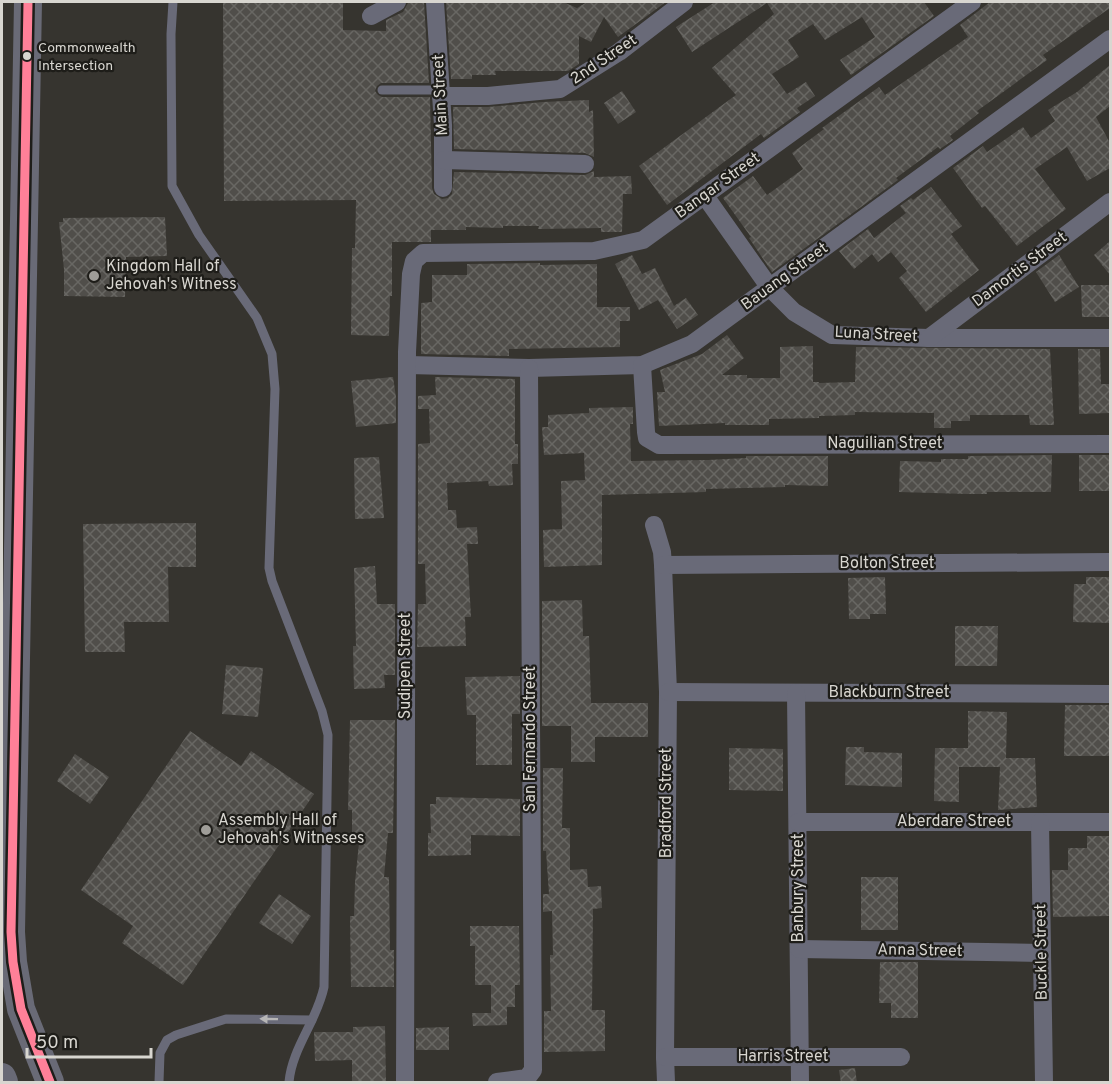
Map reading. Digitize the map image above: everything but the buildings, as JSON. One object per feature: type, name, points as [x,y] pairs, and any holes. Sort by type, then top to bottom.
[{"type":"main road","points":[[28,2],[6,932],[21,1009],[50,1083]]},
{"type":"main road","points":[[2,1077],[4,1083]]},
{"type":"street","points":[[370,16],[397,2]]},
{"type":"street","name":"Main Street","points":[[435,2],[444,160],[443,188]]},
{"type":"street","name":"2nd Street","points":[[441,93],[488,96],[560,89],[619,52],[684,2]]},
{"type":"street","name":"Bangar Street","points":[[423,253],[594,252],[643,240],[972,2]]},
{"type":"street","name":"Bauang Street","points":[[408,365],[530,368],[642,365],[692,344],[1110,39]]},
{"type":"street","points":[[444,160],[585,164]]},
{"type":"street","name":"Luna Street","points":[[705,196],[770,288],[794,312],[832,335],[929,338],[1110,338]]},
{"type":"street","name":"Damortis Street","points":[[929,338],[1110,202]]},
{"type":"street","name":"Sudipen Street","points":[[405,1083],[408,365],[411,274],[414,261],[423,253]]},
{"type":"street","name":"Naguilian Street","points":[[642,365],[646,432],[648,438],[658,445],[1110,444]]},
{"type":"street","name":"San Fernando Street","points":[[497,1083],[527,1078],[533,1070],[530,368]]},
{"type":"street","name":"Bradford Street","points":[[654,525],[662,552],[668,693],[666,1083]]},
{"type":"street","name":"Bolton Street","points":[[663,565],[1110,562]]},
{"type":"street","name":"Blackburn Street","points":[[668,693],[1110,694]]},
{"type":"street","name":"Banbury Street","points":[[796,693],[800,1083]]},
{"type":"street","name":"Aberdare Street","points":[[798,822],[1110,822]]},
{"type":"street","name":"Buckle Street","points":[[1040,822],[1044,1083]]},
{"type":"street","name":"Anna Street","points":[[799,949],[1042,953]]},
{"type":"street","name":"Harris Street","points":[[665,1057],[901,1057]]},
{"type":"lane","points":[[173,2],[172,186],[199,235],[256,318],[272,354],[275,389],[269,568],[322,711],[328,735],[325,978],[322,995],[291,1065],[289,1083]]},
{"type":"lane","points":[[382,90],[441,93]]},
{"type":"lane","points":[[159,1083],[160,1053],[167,1041],[176,1035],[226,1019],[312,1020]]},
{"type":"transit line","points":[[28,2],[11,932],[13,962],[21,1009],[50,1082]]},
{"type":"place","name":"Commonwealth Intersection","points":[[27,56]]},
{"type":"place","name":"Kingdom Hall of Jehovah's Witness","points":[[94,276]]},
{"type":"place","name":"Assembly Hall of Jehovah's Witnesses","points":[[206,830]]}]
